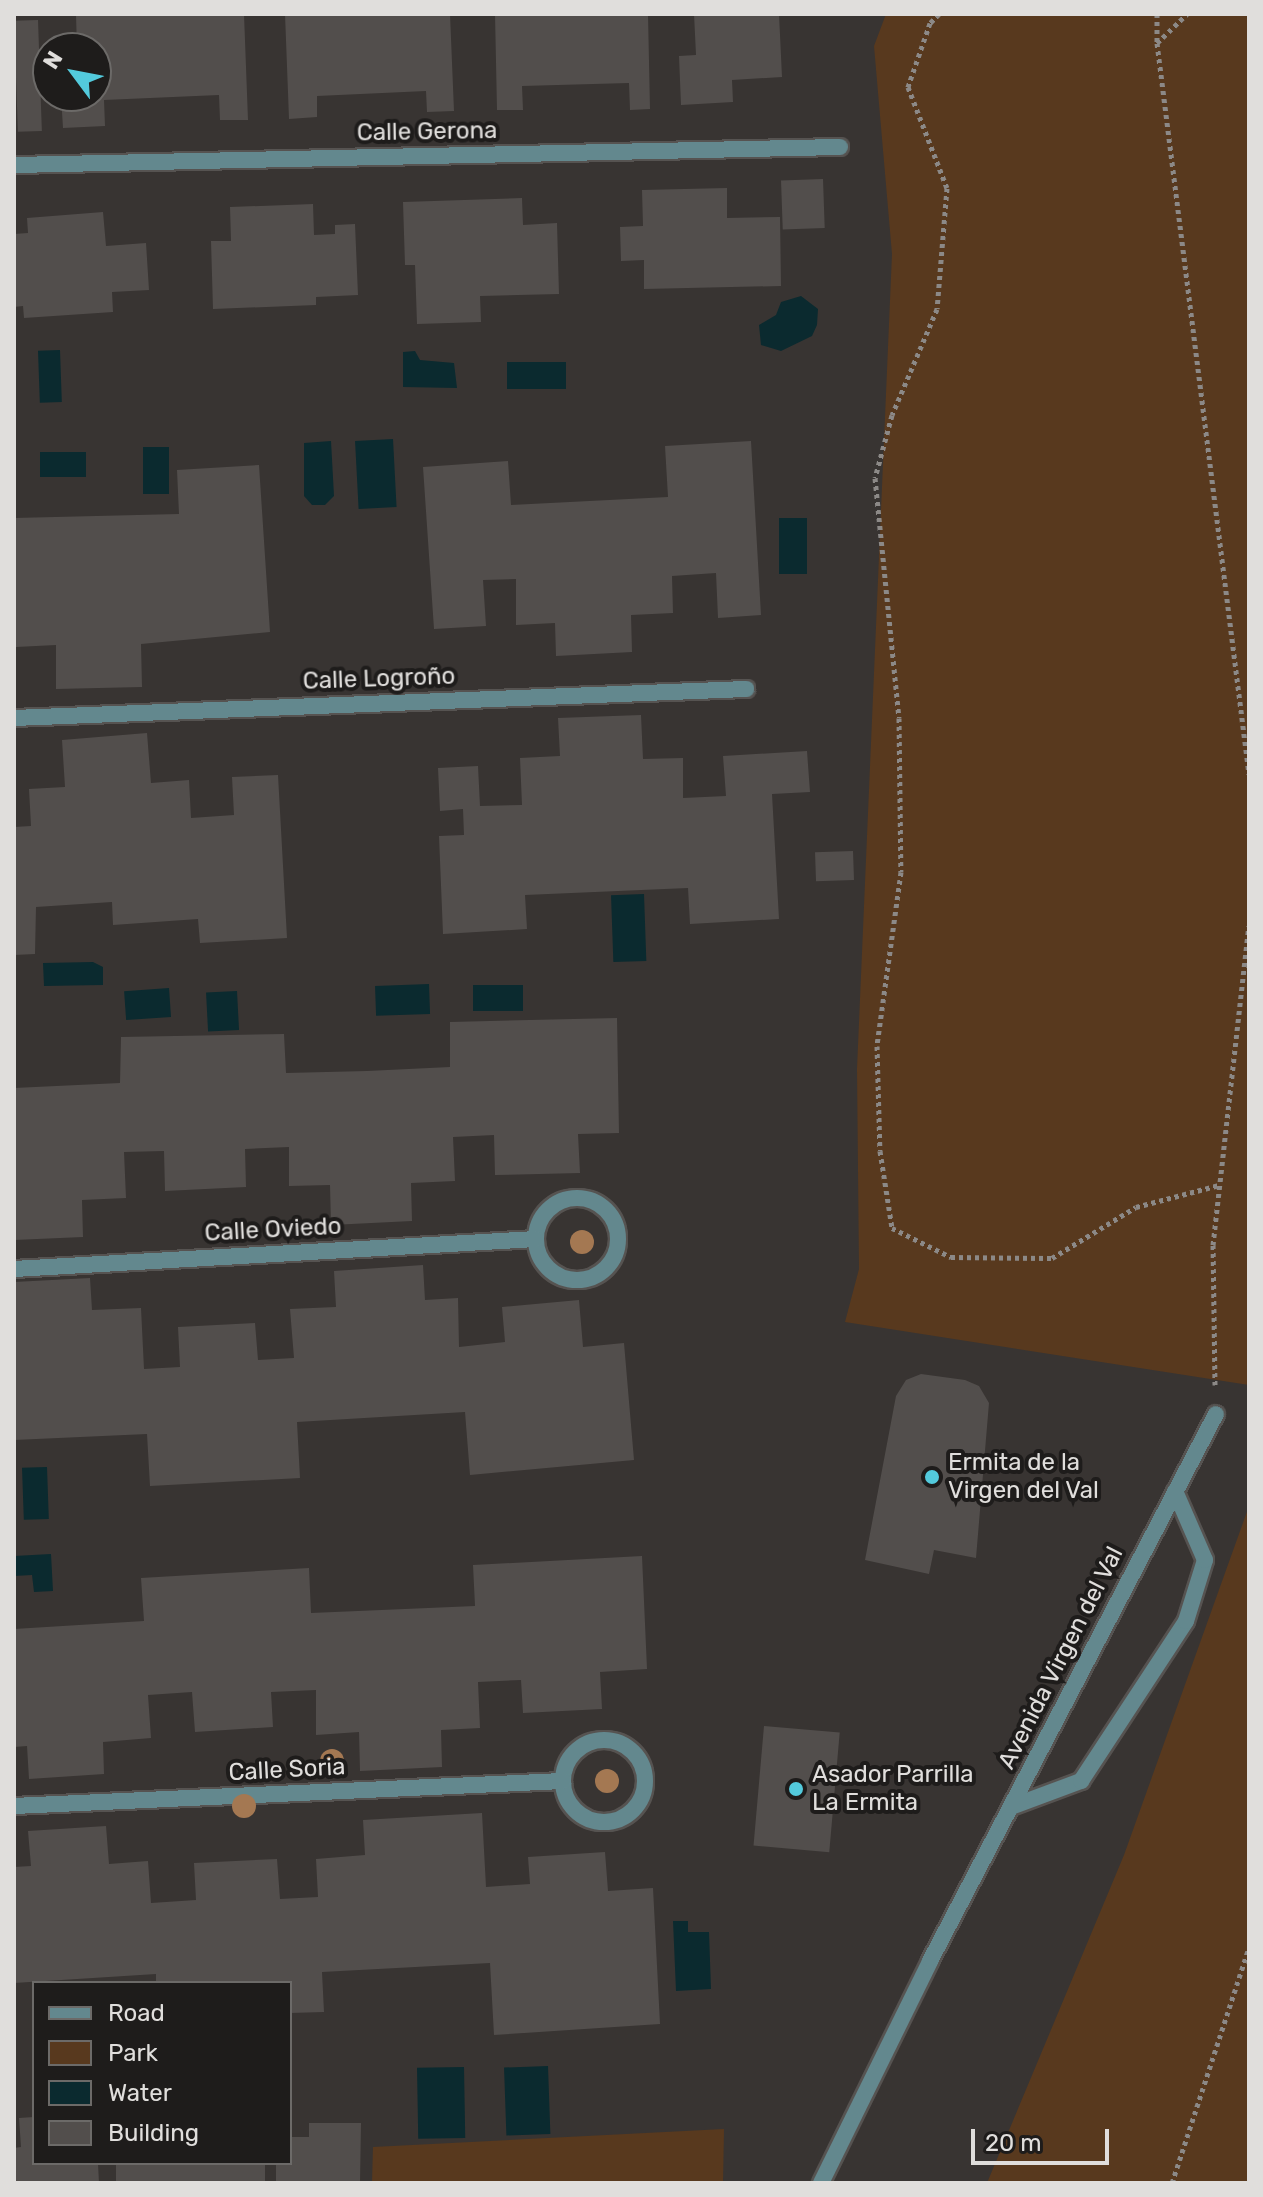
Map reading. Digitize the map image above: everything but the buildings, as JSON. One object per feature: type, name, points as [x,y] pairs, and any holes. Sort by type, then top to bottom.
[{"type":"street","name":"Calle Gerona","points":[[14,165],[840,147]]},
{"type":"street","name":"Calle Logroño","points":[[14,718],[746,689]]},
{"type":"street","points":[[567,1199],[594,1202],[605,1210],[617,1234],[612,1261],[592,1277],[579,1280],[566,1279],[544,1264],[536,1239],[544,1214],[567,1199]]},
{"type":"street","name":"Calle Oviedo","points":[[14,1269],[536,1239]]},
{"type":"street","name":"Avenida Virgen del Val","points":[[821,2183],[1011,1807],[1216,1414]]},
{"type":"street","points":[[1011,1807],[1081,1781],[1186,1621],[1205,1560],[1175,1491]]},
{"type":"street","points":[[608,1740],[632,1751],[644,1776],[639,1802],[619,1819],[606,1822],[580,1815],[564,1794],[563,1781],[572,1755],[594,1741],[608,1740]]},
{"type":"street","name":"Calle Soria","points":[[14,1806],[563,1781]]},
{"type":"path","points":[[939,14],[930,23],[908,87],[947,188],[937,309],[892,415],[875,478],[899,718],[901,872],[877,1046],[880,1151],[892,1228],[951,1257],[1052,1258],[1136,1207],[1219,1185]]},
{"type":"path","points":[[1157,14],[1157,43],[1249,774]]},
{"type":"path","points":[[1157,43],[1187,14]]},
{"type":"path","points":[[1216,1414],[1213,1245],[1249,926]]},
{"type":"path","points":[[1172,2183],[1249,1947]]},
{"type":"green space","points":[[886,14],[1249,14],[1249,1385],[845,1322],[859,1269],[857,1069],[892,254],[874,46]]},
{"type":"green space","points":[[1249,1506],[1249,2183],[987,2183],[1124,1855]]},
{"type":"green space","points":[[724,2129],[723,2183],[372,2183],[373,2147]]},
{"type":"water","points":[[801,296],[818,309],[817,325],[812,336],[781,351],[761,345],[759,325],[776,315],[781,302]]},
{"type":"water","points":[[60,350],[62,402],[40,403],[38,351]]},
{"type":"water","points":[[415,351],[420,360],[454,363],[457,388],[403,387],[403,352]]},
{"type":"water","points":[[507,362],[566,362],[566,389],[507,389]]},
{"type":"water","points":[[393,439],[397,507],[359,509],[355,441]]},
{"type":"water","points":[[331,441],[334,496],[325,505],[312,505],[304,496],[304,443]]},
{"type":"water","points":[[143,447],[169,447],[169,494],[143,494]]},
{"type":"water","points":[[40,452],[86,452],[86,477],[40,477]]},
{"type":"water","points":[[779,518],[807,518],[807,574],[779,574]]},
{"type":"water","points":[[644,894],[646,961],[613,962],[611,895]]},
{"type":"water","points":[[93,962],[103,967],[103,985],[44,986],[43,963]]},
{"type":"water","points":[[429,984],[430,1014],[376,1016],[375,986]]},
{"type":"water","points":[[473,985],[523,985],[523,1011],[473,1011]]},
{"type":"water","points":[[169,988],[171,1017],[126,1020],[124,991]]},
{"type":"water","points":[[237,991],[239,1030],[208,1032],[206,993]]},
{"type":"water","points":[[47,1467],[49,1519],[24,1520],[22,1468]]},
{"type":"water","points":[[51,1554],[53,1591],[34,1592],[32,1575],[14,1576],[14,1556]]},
{"type":"water","points":[[673,1921],[688,1921],[688,1932],[709,1932],[711,1989],[676,1991]]},
{"type":"water","points":[[548,2066],[550,2134],[506,2135],[504,2068]]},
{"type":"water","points":[[464,2067],[465,2138],[418,2139],[417,2068]]},
{"type":"place","name":"Ermita de la Virgen del Val","points":[[932,1477]]},
{"type":"place","name":"Asador Parrilla La Ermita","points":[[796,1789]]}]
